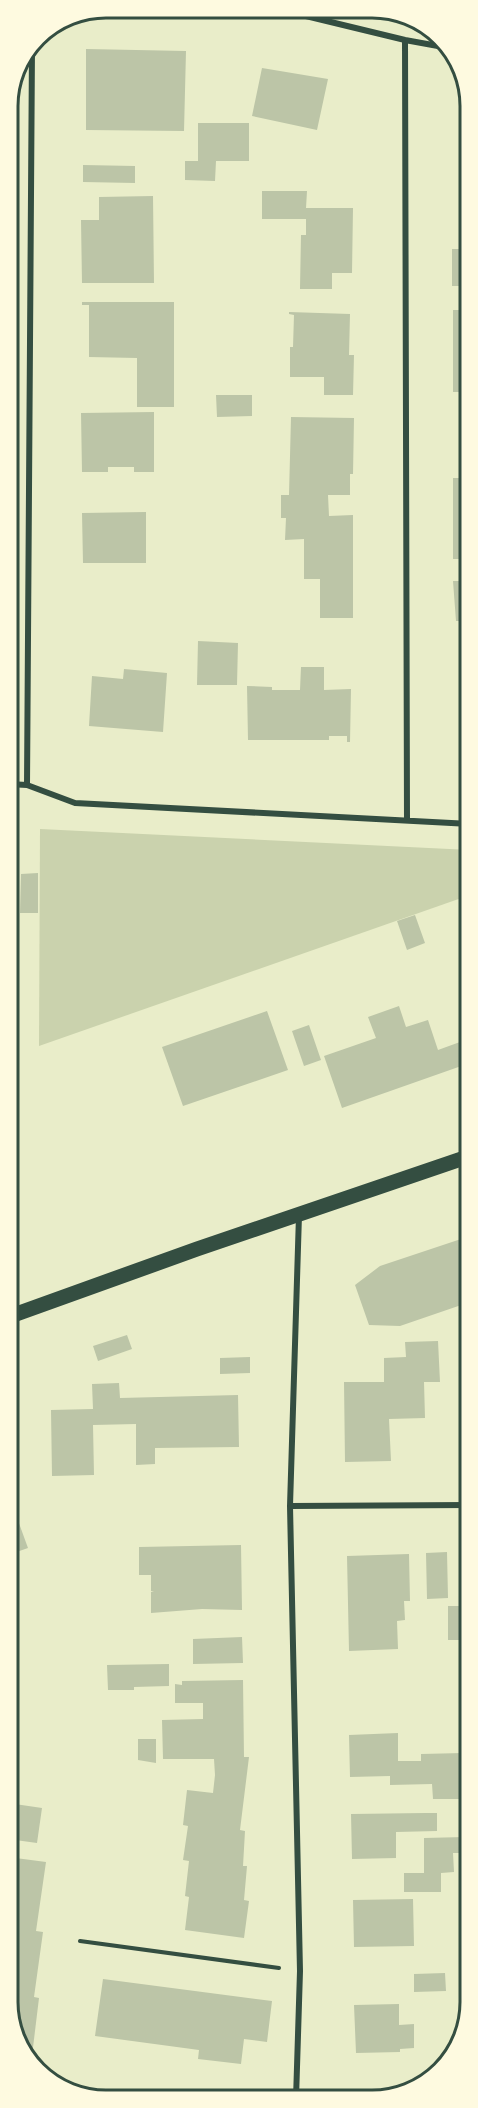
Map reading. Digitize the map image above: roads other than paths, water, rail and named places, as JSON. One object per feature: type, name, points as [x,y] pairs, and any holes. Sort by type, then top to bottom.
[{"type":"main road","points":[[18,1313],[460,1159]]},
{"type":"street","points":[[314,18],[435,46]]},
{"type":"street","points":[[405,40],[407,820]]},
{"type":"street","points":[[27,785],[32,59]]},
{"type":"street","points":[[18,785],[27,785],[75,803],[460,823]]},
{"type":"street","points":[[296,2090],[300,1971],[290,1506],[299,1215]]},
{"type":"street","points":[[290,1506],[460,1505]]}]
